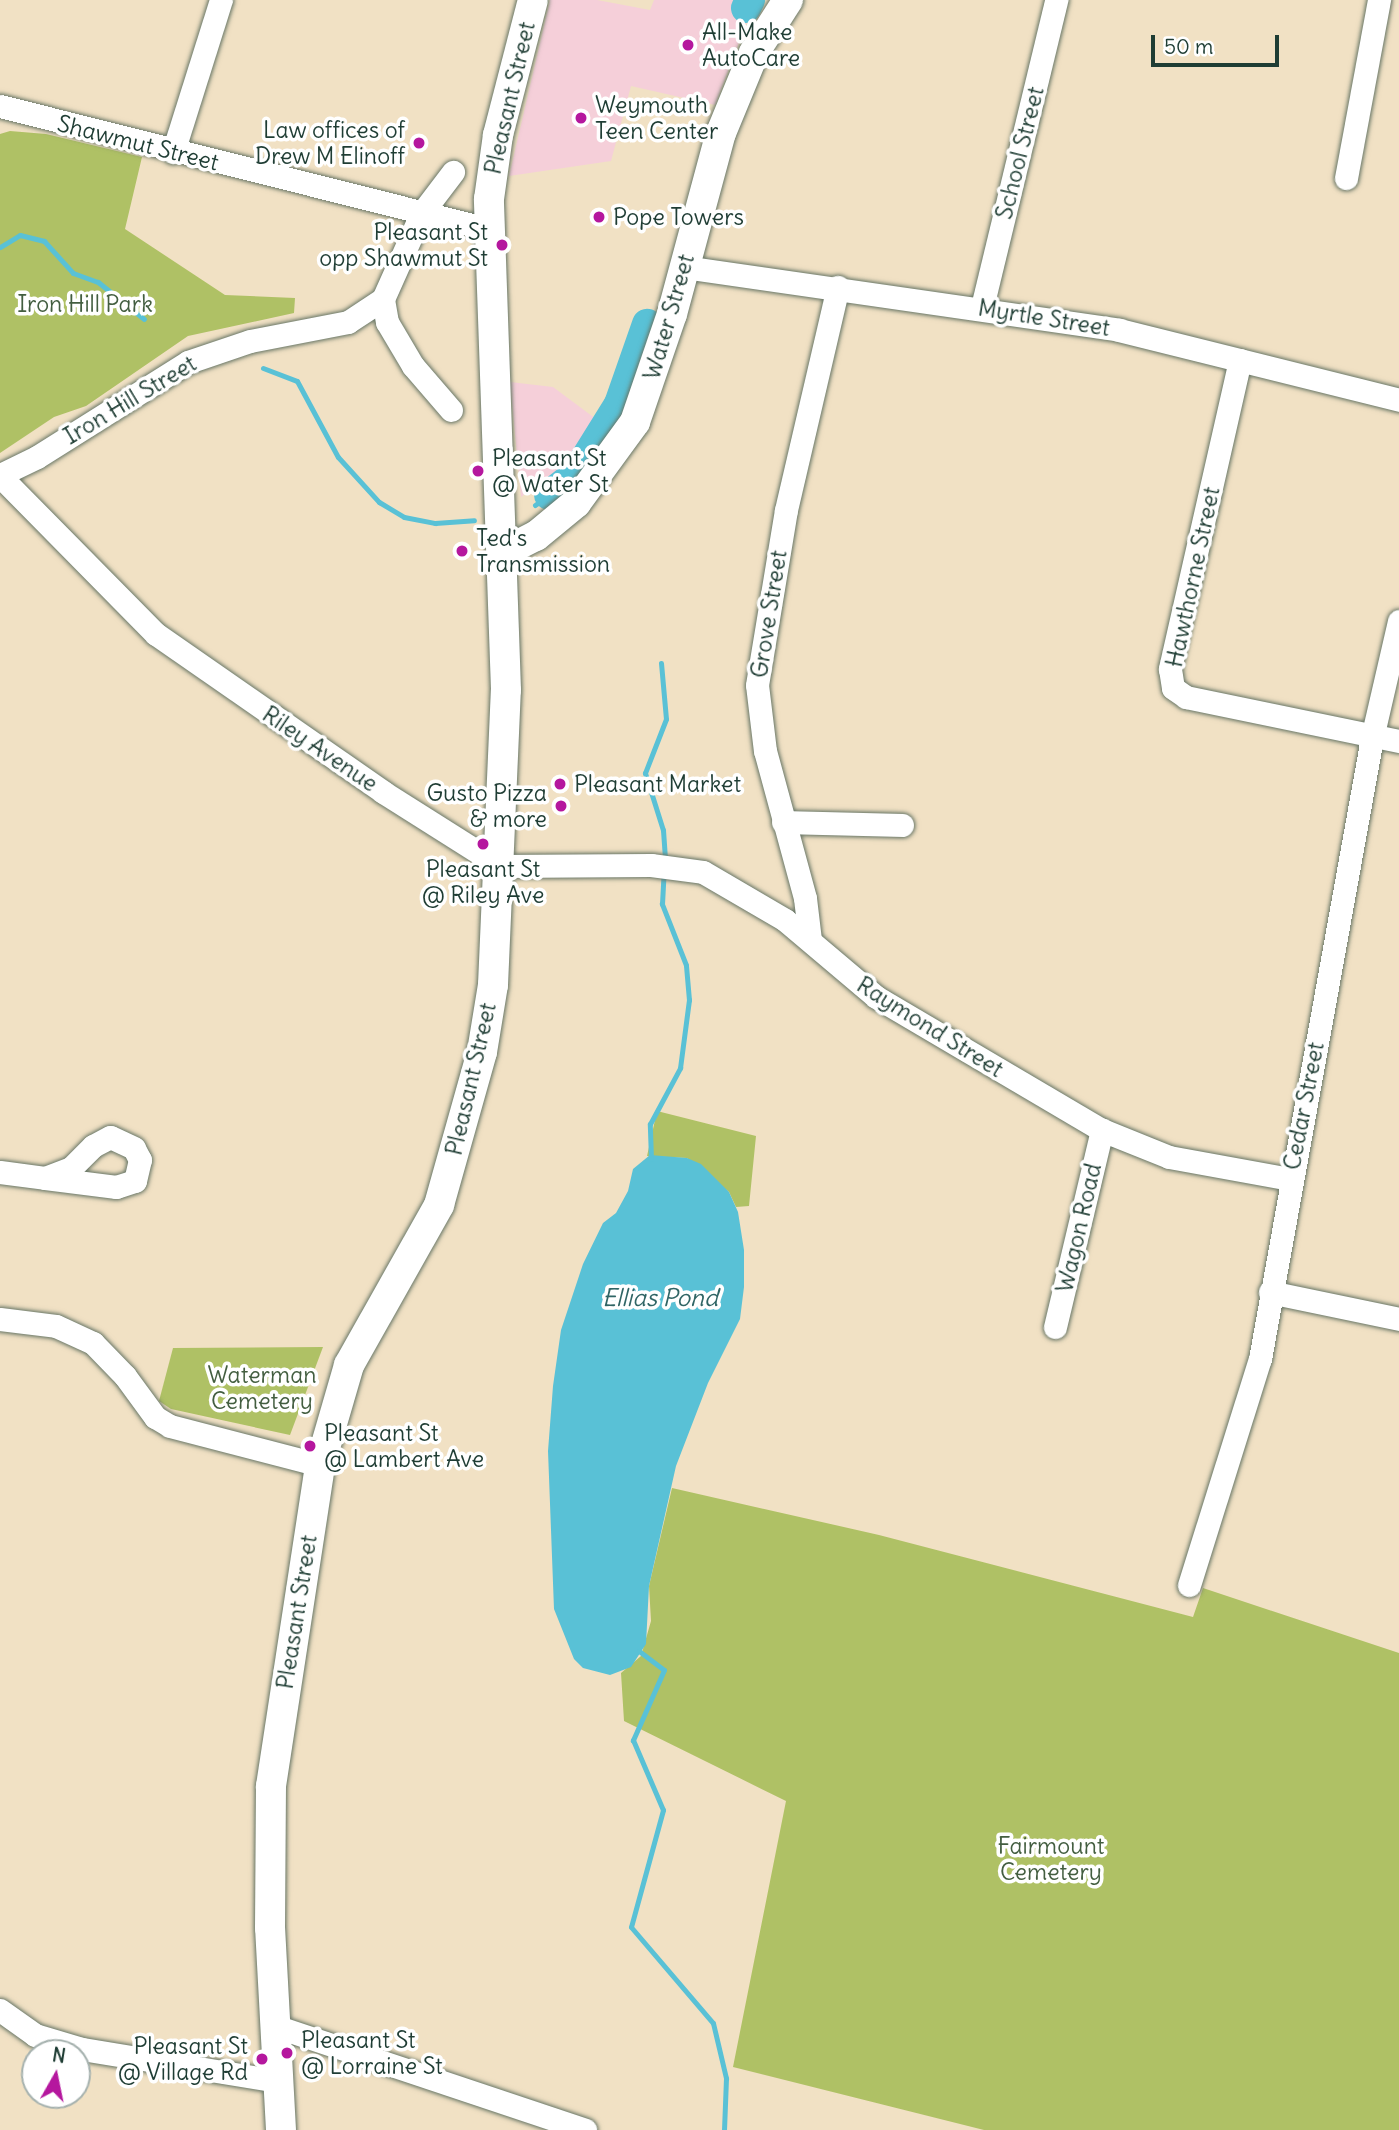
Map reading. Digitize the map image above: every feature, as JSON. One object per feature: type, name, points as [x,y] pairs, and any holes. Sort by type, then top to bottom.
[{"type":"main road","name":"Pleasant Street","points":[[281,2130],[268,1870],[271,1787],[320,1465],[349,1365],[418,1248],[449,1174],[487,1027],[500,866],[506,690],[504,552],[488,229],[494,156],[533,0]]},
{"type":"main road","name":"Water Street","points":[[504,552],[560,518],[622,444],[644,401],[684,267],[706,181],[737,91],[788,0]]},
{"type":"street","points":[[173,152],[221,0]]},
{"type":"street","name":"School Street","points":[[982,307],[1056,0]]},
{"type":"street","points":[[1346,178],[1379,0]]},
{"type":"street","name":"Shawmut Street","points":[[0,106],[173,152],[488,229]]},
{"type":"street","name":"Shawmut Street","points":[[0,122],[33,116]]},
{"type":"street","points":[[451,410],[412,366],[387,322],[383,299],[421,214],[453,172]]},
{"type":"street","name":"Myrtle Street","points":[[684,267],[982,307],[1119,330],[1399,400]]},
{"type":"street","name":"Grove Street","points":[[810,940],[805,898],[765,751],[757,685],[786,510],[838,287]]},
{"type":"street","name":"Iron Hill Street","points":[[145,625],[0,475],[37,457],[188,362],[250,341],[348,322],[383,299]]},
{"type":"street","name":"Hawthorne Street","points":[[1240,360],[1170,669],[1173,688],[1186,697],[1372,738],[1399,741]]},
{"type":"street","name":"Cedar Street","points":[[1189,1585],[1260,1359],[1290,1179],[1372,738],[1399,621]]},
{"type":"street","name":"Riley Avenue","points":[[145,625],[383,792],[500,866]]},
{"type":"street","points":[[783,822],[902,825]]},
{"type":"street","name":"Raymond Street","points":[[500,866],[548,869],[651,865],[687,867],[728,884],[810,940],[876,997],[1102,1130],[1169,1157],[1290,1179]]},
{"type":"street","name":"Wagon Road","points":[[1055,1327],[1102,1130]]},
{"type":"street","points":[[0,1172],[45,1178]]},
{"type":"street","points":[[1270,1292],[1399,1319]]},
{"type":"street","points":[[0,1319],[56,1325],[93,1343],[125,1376],[155,1418],[170,1426],[320,1465]]},
{"type":"street","points":[[0,2010],[35,2035],[82,2049],[278,2081]]},
{"type":"street","points":[[275,2026],[584,2130]]},
{"type":"shaded area","points":[[550,0],[597,0],[650,10],[654,0],[742,0],[752,9],[715,105],[631,86],[611,161],[509,176]]},
{"type":"shaded area","points":[[510,382],[553,387],[596,419],[567,463],[521,497]]},
{"type":"green space","name":"Iron Hill Park","points":[[10,131],[46,134],[142,157],[125,229],[225,295],[295,298],[294,313],[188,336],[86,406],[54,417],[0,453],[0,134]]},
{"type":"green space","points":[[657,1111],[756,1136],[749,1206],[736,1207],[729,1192],[687,1158],[647,1156]]},
{"type":"green space","name":"Waterman Cemetery","points":[[323,1347],[290,1435],[171,1409],[159,1401],[173,1348]]},
{"type":"green space","name":"Fairmount Cemetery","points":[[672,1488],[879,1535],[1193,1617],[1203,1588],[1399,1653],[1399,2130],[984,2130],[733,2067],[786,1801],[624,1721],[621,1673],[641,1656],[651,1621],[649,1586]]},
{"type":"water","name":"Ellias Pond","points":[[650,1155],[687,1158],[701,1164],[729,1192],[738,1212],[744,1250],[744,1287],[740,1319],[708,1383],[676,1466],[649,1586],[646,1644],[631,1667],[610,1675],[583,1668],[574,1659],[554,1609],[548,1451],[553,1386],[561,1330],[583,1264],[603,1223],[616,1213],[628,1191],[633,1169]]},
{"type":"waterway","points":[[746,8],[750,0]]},
{"type":"waterway","points":[[0,247],[20,235],[44,241],[73,273],[98,282],[144,319]]},
{"type":"waterway","points":[[549,495],[575,475],[619,404],[647,324]]},
{"type":"waterway","points":[[263,368],[297,381],[338,457],[379,502],[404,517],[435,523],[474,520]]},
{"type":"waterway","points":[[535,505],[549,495],[552,500]]},
{"type":"waterway","points":[[661,663],[666,719],[645,773],[663,830],[665,862]]},
{"type":"waterway","points":[[651,1159],[650,1124],[680,1068],[689,1000],[686,965],[662,904],[664,871]]},
{"type":"waterway","points":[[639,1651],[664,1670],[633,1740],[663,1810],[631,1927],[713,2023],[726,2078],[724,2130]]},
{"type":"place","name":"All-Make AutoCare","points":[[688,45]]},
{"type":"place","name":"Weymouth Teen Center","points":[[581,118]]},
{"type":"place","name":"Law offices of Drew M Elinoff","points":[[419,143]]},
{"type":"place","name":"Pope Towers","points":[[599,217]]},
{"type":"place","name":"Pleasant St opp Shawmut St","points":[[502,245]]},
{"type":"place","name":"Pleasant St @ Water St","points":[[478,471]]},
{"type":"place","name":"Ted's Transmission","points":[[462,551]]},
{"type":"place","name":"Pleasant Market","points":[[560,784]]},
{"type":"place","name":"Gusto Pizza & more","points":[[561,806]]},
{"type":"place","name":"Pleasant St @ Riley Ave","points":[[483,844]]},
{"type":"place","name":"Pleasant St @ Lambert Ave","points":[[310,1446]]},
{"type":"place","name":"Pleasant St @ Lorraine St","points":[[287,2053]]},
{"type":"place","name":"Pleasant St @ Village Rd","points":[[262,2059]]}]
